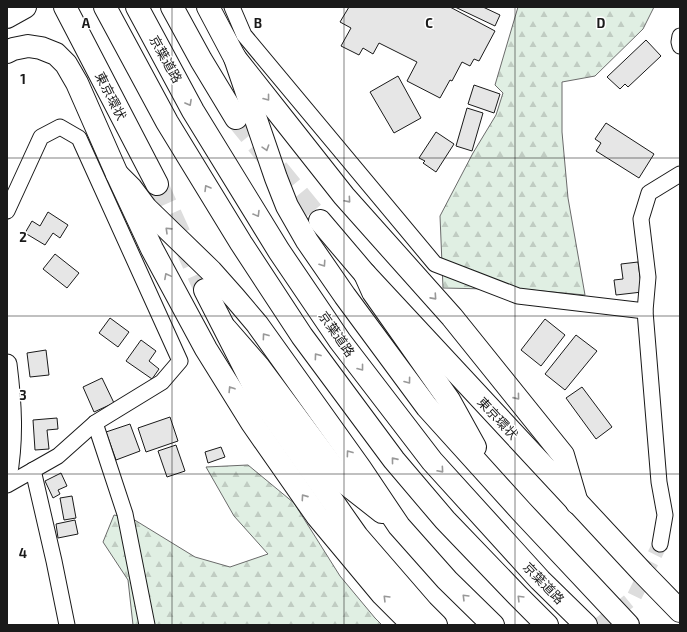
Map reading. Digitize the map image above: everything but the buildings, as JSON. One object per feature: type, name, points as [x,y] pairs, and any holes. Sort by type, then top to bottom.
[{"type":"highway","points":[[7,17],[25,7]]},
{"type":"highway","name":"東京環状","points":[[65,7],[157,184]]},
{"type":"highway","name":"京葉道路","points":[[105,7],[167,122],[241,243],[302,336],[394,460],[445,520],[516,595],[547,625]]},
{"type":"highway","name":"京葉道路","points":[[137,7],[193,111],[279,251],[340,341],[432,461],[540,580],[586,625]]},
{"type":"highway","points":[[172,7],[201,60],[236,118]]},
{"type":"highway","points":[[208,7],[236,58],[344,196],[452,317],[563,455],[577,503]]},
{"type":"highway","points":[[7,52],[13,49],[28,46],[41,48],[56,54],[66,64],[75,78],[152,249],[206,349],[252,423],[316,516],[382,594],[413,625]]},
{"type":"highway","points":[[236,58],[276,178],[287,206],[307,242],[349,302],[427,406],[521,511],[628,625]]},
{"type":"highway","points":[[117,174],[131,188],[146,208],[211,271],[257,324],[360,468],[398,526]]},
{"type":"highway","name":"東京環状","points":[[320,221],[365,274],[577,503],[680,611]]},
{"type":"highway","points":[[365,274],[373,292],[449,400],[492,479]]},
{"type":"highway","points":[[205,290],[259,396],[357,536],[436,625]]},
{"type":"highway","points":[[226,329],[259,367],[345,482],[398,526],[447,580],[493,625]]},
{"type":"street","points":[[232,7],[244,35],[435,264],[518,296],[645,311]]},
{"type":"street","points":[[680,36],[680,46]]},
{"type":"street","points":[[7,211],[41,137],[60,127],[79,138],[180,361],[162,382],[95,423],[58,456],[7,485]]},
{"type":"street","points":[[660,544],[665,515],[659,482],[645,311],[648,277],[641,219],[649,192],[680,174]]},
{"type":"street","points":[[7,364],[11,397],[12,430],[7,478]]},
{"type":"street","points":[[95,423],[125,514],[147,625]]},
{"type":"street","points":[[33,470],[67,625]]},
{"type":"green space","points":[[518,7],[654,7],[643,29],[595,76],[562,82],[562,132],[568,198],[585,295],[531,290],[443,288],[440,216],[473,153],[496,115],[503,93],[495,85]]},
{"type":"green space","points":[[248,465],[294,503],[340,576],[382,625],[133,625],[128,580],[103,542],[114,515],[133,519],[195,557],[230,567],[268,554],[234,516],[206,467]]},
{"type":"tunnel","points":[[236,118],[320,221]]},
{"type":"tunnel","points":[[157,184],[205,290]]},
{"type":"tunnel","points":[[599,625],[634,597],[660,544]]}]
